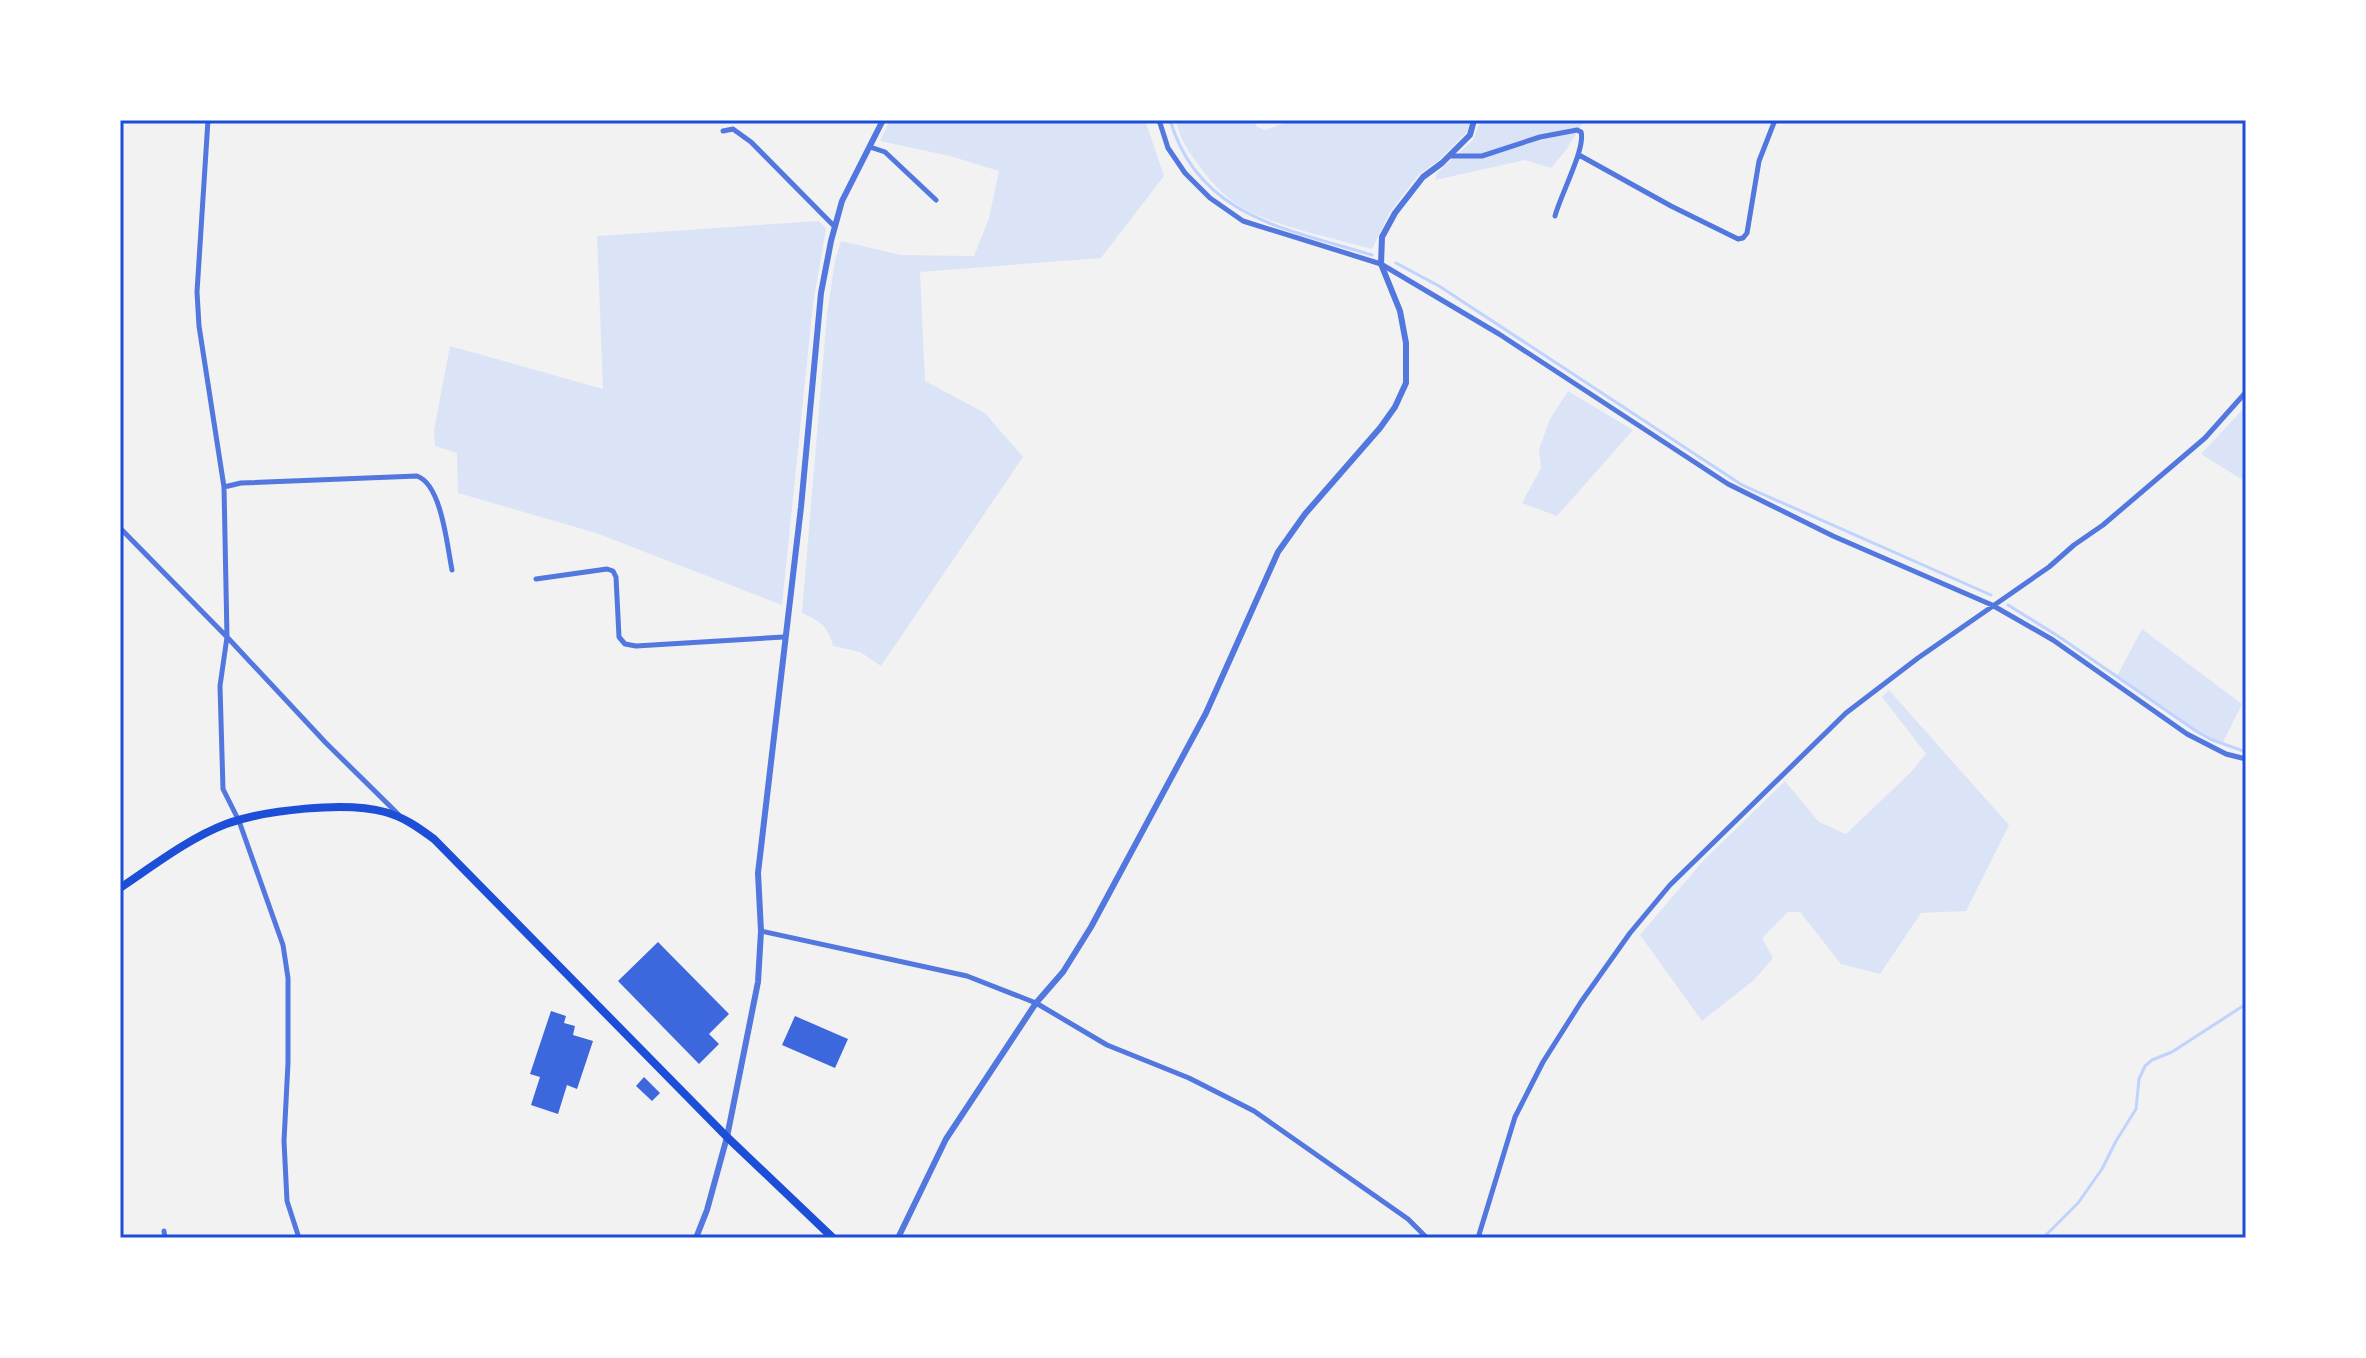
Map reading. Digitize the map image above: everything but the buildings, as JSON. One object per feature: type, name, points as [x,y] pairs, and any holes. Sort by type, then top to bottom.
[{"type":"main road","points":[[120,888],[175,851],[225,824],[284,810],[317,808],[374,810],[401,818],[434,839],[464,868],[727,1137],[833,1238]]},
{"type":"street","points":[[208,120],[197,292],[199,326],[224,487],[227,637],[220,686],[223,789],[239,821],[283,945],[288,978],[288,1063],[283,1127],[287,1201],[299,1238]]},
{"type":"street","points":[[696,1238],[727,1137],[758,982],[761,931],[758,873],[801,507],[821,293],[842,201],[883,120]]},
{"type":"street","points":[[1159,120],[1168,148],[1185,173],[1210,198],[1243,221],[1381,264],[1499,334],[1728,484],[1833,536],[1992,605],[2053,640],[2187,734],[2226,754],[2246,759]]},
{"type":"street","points":[[898,1238],[946,1139],[1036,1003],[1078,950],[1188,749],[1278,552],[1298,522],[1395,407],[1406,383],[1406,343],[1400,311],[1381,264],[1382,237],[1395,213],[1423,177],[1470,135],[1474,120]]},
{"type":"street","points":[[1579,155],[1645,193],[1738,239],[1747,233],[1759,161],[1775,120]]},
{"type":"street","points":[[723,131],[733,129],[751,142],[835,227]]},
{"type":"street","points":[[1450,156],[1482,156],[1540,137],[1577,130],[1581,132],[1583,141],[1579,155],[1555,216]]},
{"type":"street","points":[[870,147],[885,152],[936,200]]},
{"type":"street","points":[[1478,1238],[1515,1117],[1543,1062],[1581,1002],[1670,885],[1846,713],[2103,525],[2205,438],[2246,392]]},
{"type":"street","points":[[224,487],[241,483],[417,476],[425,479],[432,489],[452,570]]},
{"type":"street","points":[[120,528],[401,818]]},
{"type":"street","points":[[536,579],[607,569],[613,571],[616,577],[619,637],[625,644],[636,646],[784,637]]},
{"type":"street","points":[[761,931],[967,976],[1036,1003],[1107,1045],[1189,1078],[1254,1111],[1408,1219],[1427,1238]]},
{"type":"shaded area","points":[[890,120],[1145,120],[1164,176],[1101,258],[920,272],[925,381],[985,413],[1023,457],[881,666],[860,652],[833,646],[822,625],[802,613],[827,314],[835,261],[841,241],[901,255],[974,256],[989,218],[999,171],[950,156],[880,141]]},
{"type":"shaded area","points":[[1176,120],[1254,120],[1256,126],[1265,130],[1292,120],[1470,120],[1467,132],[1437,162],[1419,174],[1390,212],[1372,249],[1286,226],[1241,207],[1217,187],[1190,154]]},
{"type":"shaded area","points":[[1481,120],[1585,120],[1551,168],[1525,160],[1435,180],[1437,173],[1473,140]]},
{"type":"shaded area","points":[[819,221],[826,229],[813,304],[782,605],[596,533],[458,493],[457,453],[435,446],[434,430],[450,346],[603,389],[597,236]]},
{"type":"shaded area","points":[[1568,391],[1633,430],[1557,516],[1522,503],[1541,468],[1539,449],[1550,419]]},
{"type":"shaded area","points":[[2246,406],[2246,482],[2201,454]]},
{"type":"shaded area","points":[[2142,629],[2242,704],[2222,744],[2201,734],[2117,676]]},
{"type":"shaded area","points":[[1889,690],[2009,825],[1966,911],[1921,913],[1880,974],[1841,964],[1800,912],[1788,912],[1762,938],[1773,958],[1754,980],[1702,1021],[1640,935],[1703,861],[1785,781],[1819,822],[1846,834],[1911,772],[1926,754],[1882,697]]},
{"type":"waterway","points":[[1170,120],[1184,153],[1202,179],[1225,199],[1279,227],[1372,255]]},
{"type":"waterway","points":[[1396,263],[1439,286],[1742,485],[1991,595]]},
{"type":"waterway","points":[[2008,605],[2196,731],[2246,752]]},
{"type":"waterway","points":[[2043,1238],[2078,1203],[2102,1169],[2136,1109],[2139,1079],[2145,1066],[2246,1004]]}]
